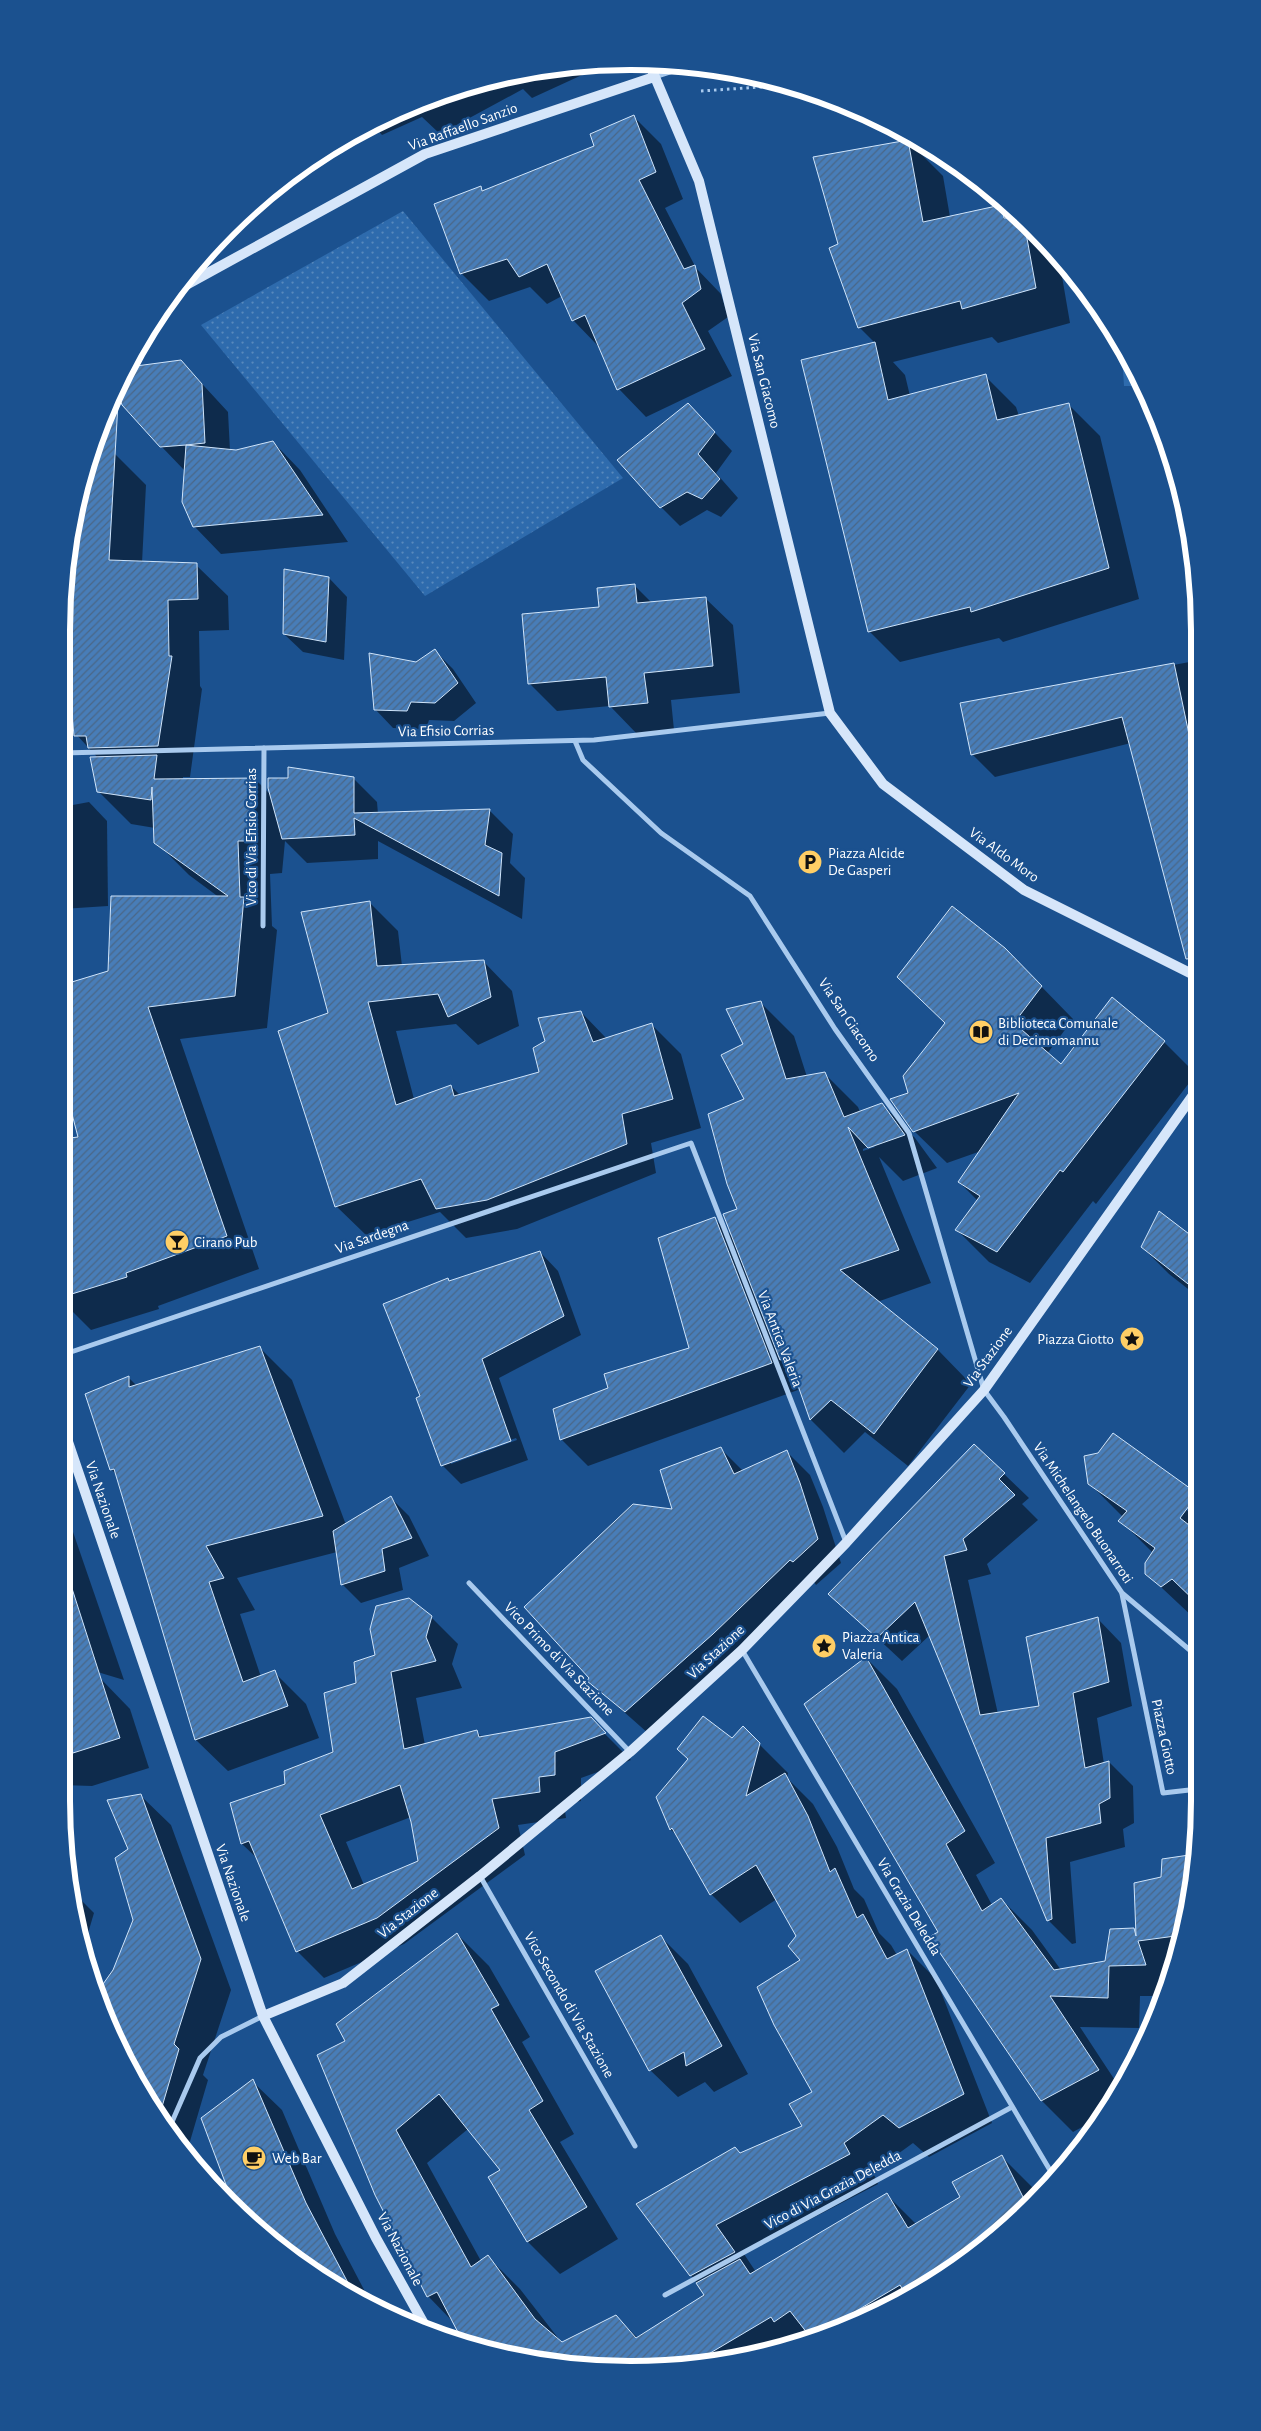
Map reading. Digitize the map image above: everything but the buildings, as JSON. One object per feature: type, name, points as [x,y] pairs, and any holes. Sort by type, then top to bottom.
[{"type":"main road","name":"Via San Giacomo","points":[[652,71],[700,181],[830,713]]},
{"type":"main road","name":"Via Raffaello Sanzio","points":[[193,280],[425,154],[654,77]]},
{"type":"main road","name":"Via Aldo Moro","points":[[830,713],[883,784],[1024,890],[1191,974]]},
{"type":"main road","name":"Via Stazione","points":[[263,2016],[343,1983],[480,1876],[630,1752],[742,1650],[846,1543],[984,1390],[1191,1098]]},
{"type":"main road","name":"Via Nazionale","points":[[70,1448],[263,2016],[376,2238],[422,2320]]},
{"type":"street","name":"Via Raffaello Sanzio","points":[[654,77],[671,71]]},
{"type":"street","name":"Via Efisio Corrias","points":[[70,753],[575,741],[830,713]]},
{"type":"street","name":"Via San Giacomo","points":[[575,741],[583,760],[661,833],[750,896],[835,1029],[909,1133],[984,1390]]},
{"type":"street","name":"Vico di Via Efisio Corrias","points":[[263,926],[264,748]]},
{"type":"street","name":"Via Sardegna","points":[[70,1352],[691,1143]]},
{"type":"street","name":"Via Antica Valeria","points":[[691,1143],[846,1543]]},
{"type":"street","name":"Via Michelangelo Buonarroti","points":[[984,1390],[1122,1593],[1191,1651]]},
{"type":"street","name":"Vico Primo di Via Stazione","points":[[469,1583],[630,1752]]},
{"type":"street","name":"Piazza Giotto","points":[[1122,1593],[1163,1793],[1191,1790]]},
{"type":"street","name":"Via Grazia Deledda","points":[[742,1650],[1051,2171]]},
{"type":"street","name":"Vico Secondo di Via Stazione","points":[[480,1876],[635,2146]]},
{"type":"street","name":"Via Stazione","points":[[172,2123],[200,2058],[221,2037],[263,2016]]},
{"type":"street","name":"Vico di Via Grazia Deledda","points":[[665,2295],[1012,2106]]},
{"type":"path","points":[[662,94],[766,87]]},
{"type":"shaded area","points":[[342,150],[344,152],[312,169]]},
{"type":"shaded area","points":[[403,211],[623,478],[425,596],[201,325]]},
{"type":"shaded area","points":[[1123,363],[1134,386],[1124,386]]},
{"type":"place","name":"Piazza Alcide De Gasperi","points":[[810,862]]},
{"type":"place","name":"Biblioteca Comunale di Decimomannu","points":[[981,1032]]},
{"type":"place","name":"Cirano Pub","points":[[177,1242]]},
{"type":"place","name":"Piazza Giotto","points":[[1132,1339]]},
{"type":"place","name":"Piazza Antica Valeria","points":[[824,1646]]},
{"type":"place","name":"Web Bar","points":[[254,2158]]}]
